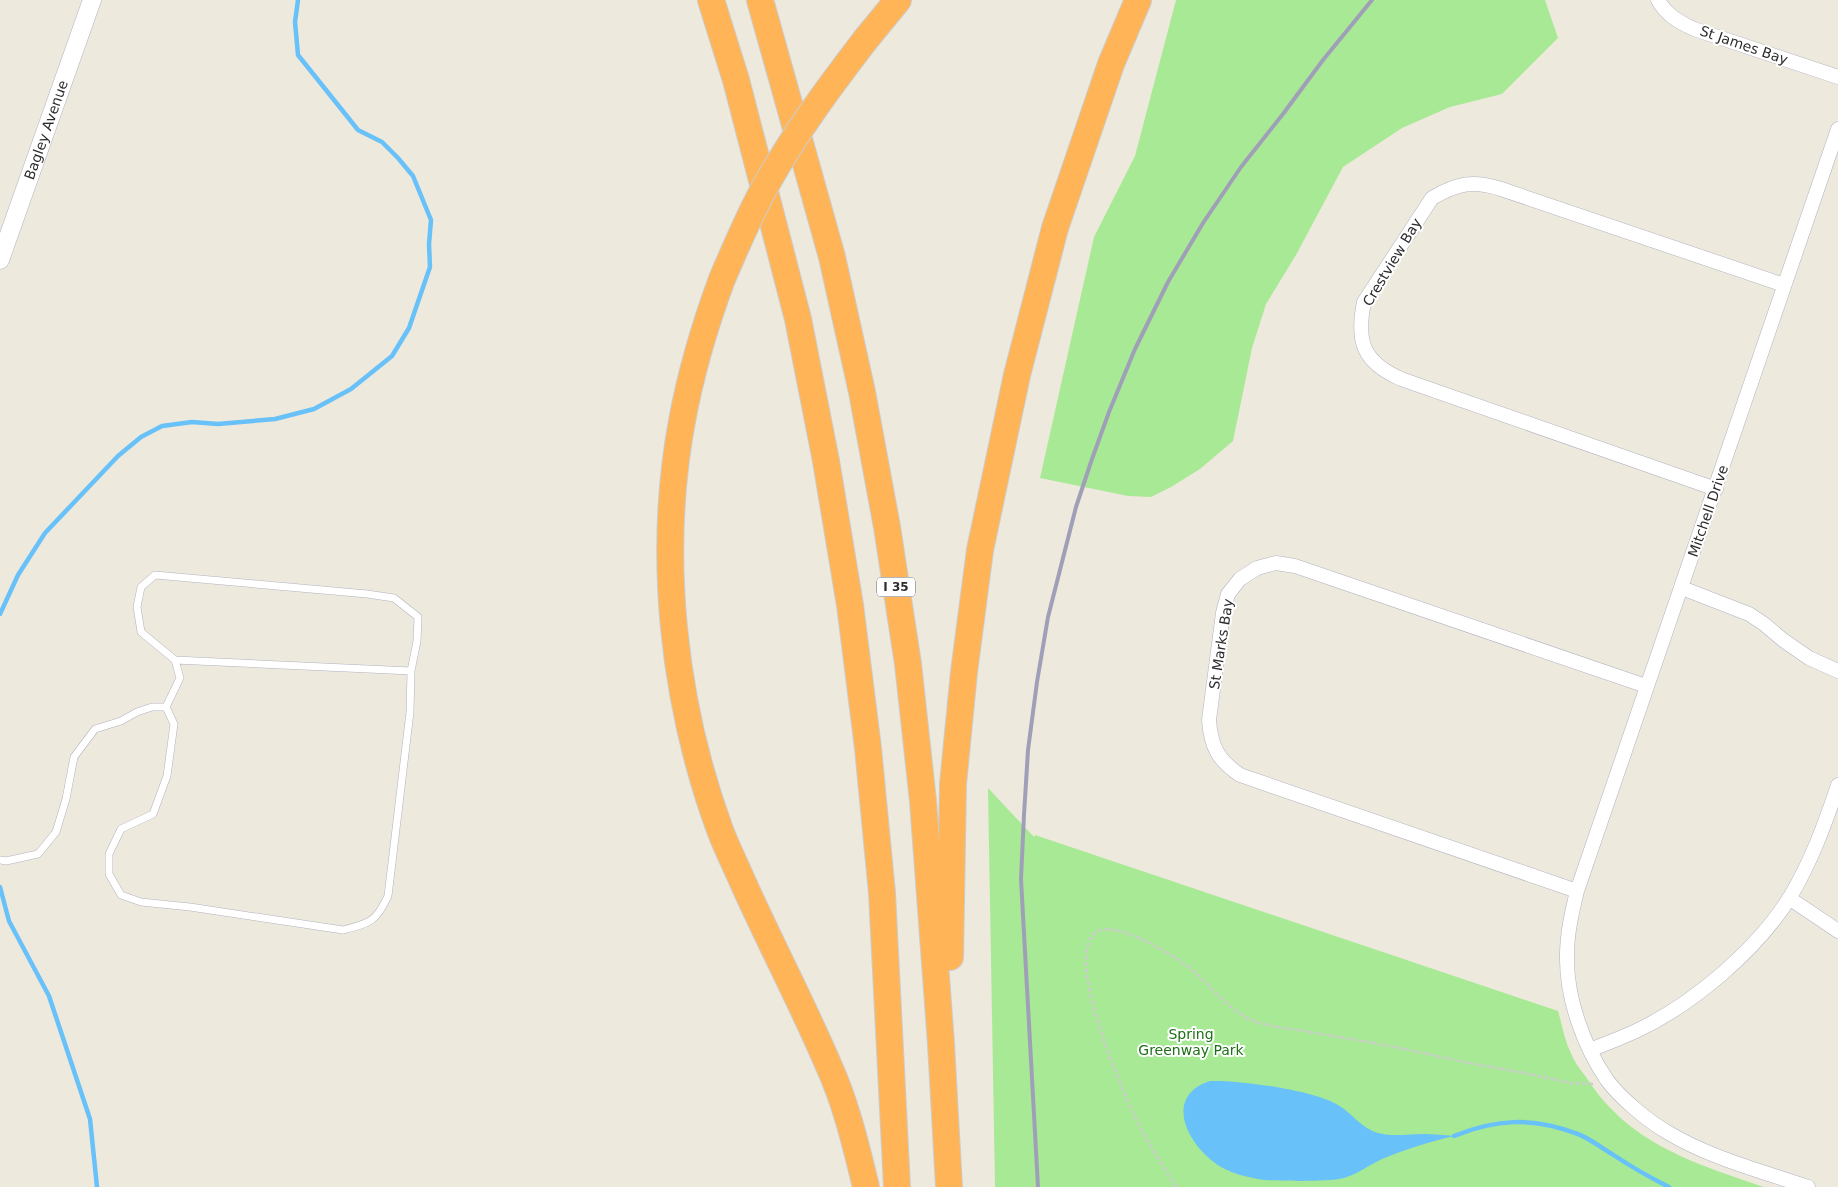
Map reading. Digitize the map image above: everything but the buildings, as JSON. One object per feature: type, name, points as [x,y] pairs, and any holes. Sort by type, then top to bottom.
[{"type":"highway","points":[[711,0],[736,80],[798,318],[826,461],[848,595],[868,748],[882,893],[897,1187]]},
{"type":"highway","name":"I 35","points":[[760,0],[832,257],[862,392],[887,527],[908,664],[924,801],[949,1187]]},
{"type":"highway","points":[[866,1187],[852,1130],[829,1066],[721,831],[698,762],[682,691],[672,615],[671,551],[673,481],[682,422],[694,362],[722,279],[755,206],[775,170],[814,109],[866,39],[898,0]]},
{"type":"highway","points":[[941,1044],[949,986],[953,784],[964,672],[980,550],[1017,375],[1055,228],[1111,64],[1138,0]]},
{"type":"street","name":"Bagley Avenue","points":[[0,260],[92,0]]},
{"type":"street","name":"St James Bay","points":[[1658,0],[1676,20],[1694,29],[1838,77]]},
{"type":"street","name":"Mitchell Drive","points":[[1808,1187],[1698,1149],[1665,1132],[1636,1110],[1607,1080],[1590,1050],[1578,1020],[1570,988],[1566,956],[1569,923],[1577,891],[1838,130]]},
{"type":"street","name":"Crestview Bay","points":[[1716,488],[1401,379],[1384,371],[1370,358],[1362,340],[1361,321],[1364,302],[1432,198],[1448,188],[1466,183],[1484,184],[1501,188],[1784,285]]},
{"type":"street","name":"St Marks Bay","points":[[1577,891],[1240,775],[1226,766],[1210,737],[1209,720],[1223,613],[1228,594],[1240,579],[1257,568],[1276,563],[1295,566],[1646,686]]},
{"type":"street","points":[[1682,588],[1749,614],[1809,658],[1838,671]]},
{"type":"street","points":[[1590,1050],[1637,1031],[1682,1006],[1751,946],[1789,898],[1813,853],[1838,785]]},
{"type":"street","points":[[1789,898],[1838,931]]},
{"type":"lane","points":[[154,575],[394,598],[418,617],[410,712],[388,896],[380,912],[367,924],[343,930],[190,906],[141,902],[121,895],[109,874],[109,854],[121,829],[153,814],[167,776],[174,724],[166,707],[180,678],[175,660],[141,632],[137,607],[141,587],[154,575]]},
{"type":"lane","points":[[175,660],[412,671]]},
{"type":"lane","points":[[0,860],[6,861],[38,854],[56,832],[66,799],[74,757],[95,729],[122,722],[137,712],[152,707],[166,707]]},
{"type":"path","points":[[1176,1187],[1150,1146],[1130,1105],[1111,1062],[1092,1001],[1084,954],[1087,944],[1094,934],[1103,930],[1114,930],[1133,936],[1166,951],[1195,973],[1230,1007],[1255,1022],[1394,1047],[1570,1083],[1595,1084],[1607,1080]]},
{"type":"green space","points":[[1176,0],[1545,0],[1558,38],[1502,94],[1450,107],[1402,128],[1343,167],[1296,255],[1266,304],[1252,348],[1233,441],[1200,469],[1171,487],[1151,497],[1128,496],[1040,478],[1094,237],[1135,156]]},
{"type":"green space","name":"Spring Greenway Park","points":[[988,788],[1034,837],[1035,835],[1558,1011],[1566,1041],[1575,1061],[1603,1100],[1622,1119],[1664,1148],[1712,1169],[1764,1187],[995,1187]]},
{"type":"water","points":[[1210,1081],[1257,1084],[1312,1095],[1338,1105],[1367,1128],[1378,1133],[1454,1136],[1391,1155],[1344,1178],[1293,1181],[1247,1177],[1221,1167],[1209,1159],[1191,1136],[1185,1123],[1184,1110],[1187,1099],[1195,1089]]},
{"type":"waterway","points":[[0,614],[18,575],[45,533],[118,456],[141,437],[162,426],[192,422],[218,424],[275,419],[314,409],[351,389],[392,356],[409,328],[430,267],[431,220],[413,176],[382,142],[358,130],[298,55],[295,22],[298,0]]},
{"type":"waterway","points":[[0,887],[9,921],[49,996],[90,1119],[97,1187]]},
{"type":"waterway","points":[[1454,1136],[1469,1130],[1499,1123],[1529,1122],[1544,1124],[1585,1137],[1669,1187]]},
{"type":"railway","points":[[1038,1187],[1021,879],[1024,815],[1028,750],[1037,682],[1048,617],[1076,507],[1109,412],[1135,349],[1168,282],[1203,223],[1241,167],[1323,60],[1372,0]]}]
